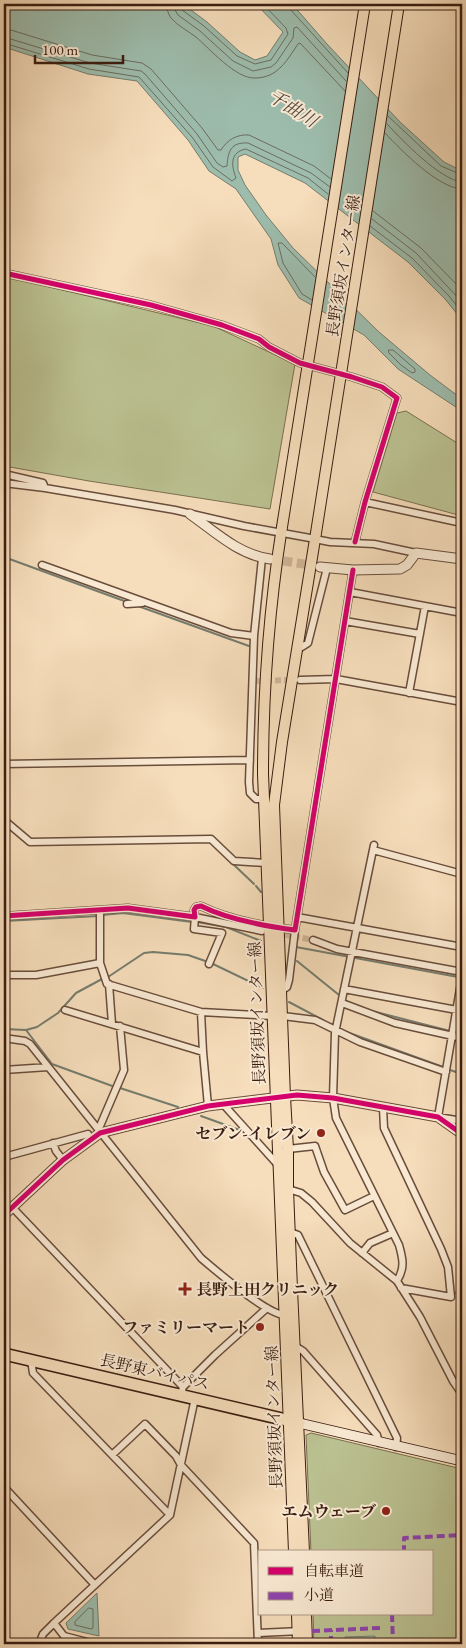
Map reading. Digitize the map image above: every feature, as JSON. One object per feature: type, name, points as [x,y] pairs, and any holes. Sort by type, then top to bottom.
[{"type":"highway","name":"長野東バイパス","points":[[4,1354],[182,1392],[195,1398],[294,1422]]},
{"type":"main road","name":"長野須坂インター線","points":[[304,1550],[285,1315],[279,1166],[278,1016],[266,863],[263,726],[270,618],[282,530],[365,4]]},
{"type":"main road","name":"長野須坂インター線","points":[[278,1016],[281,991],[270,928],[274,805],[282,742],[399,4]]},
{"type":"main road","name":"長野須坂インター線","points":[[280,1097],[288,1149],[295,1346],[294,1550]]},
{"type":"main road","points":[[298,1616],[307,1644]]},
{"type":"main road","points":[[298,1644],[306,1616]]},
{"type":"street","points":[[4,273],[152,305],[222,325],[259,339],[269,347],[300,363],[352,376],[382,387],[397,398],[376,472],[365,502],[355,542]]},
{"type":"street","points":[[4,474],[44,483],[45,488]]},
{"type":"street","points":[[4,484],[45,488],[174,510],[316,536],[330,542],[374,544],[416,553],[462,559]]},
{"type":"street","points":[[365,502],[462,523]]},
{"type":"street","points":[[190,514],[238,548],[266,559],[254,636],[250,760],[250,793],[256,799],[264,799]]},
{"type":"street","points":[[297,650],[308,643],[324,567],[353,570],[400,568],[407,565],[416,553]]},
{"type":"street","points":[[42,565],[231,633],[254,636]]},
{"type":"street","points":[[281,991],[287,987],[353,570]]},
{"type":"street","points":[[350,592],[462,613]]},
{"type":"street","points":[[127,604],[146,602]]},
{"type":"street","points":[[409,693],[425,606]]},
{"type":"street","points":[[345,621],[420,634]]},
{"type":"street","points":[[300,680],[336,679],[462,702]]},
{"type":"street","points":[[4,764],[250,760]]},
{"type":"street","points":[[4,820],[30,842],[212,839],[234,862],[266,863]]},
{"type":"street","points":[[397,1281],[402,1272],[403,1262],[399,1245],[336,1118],[333,1098],[336,1030],[373,847],[462,874]]},
{"type":"street","points":[[210,963],[222,933],[194,928],[194,910],[196,907],[201,906],[215,913],[270,928]]},
{"type":"street","points":[[4,916],[100,914],[128,908],[194,921],[295,930]]},
{"type":"street","points":[[100,914],[100,963],[107,984],[201,1012],[315,1020],[360,1042],[446,1072]]},
{"type":"street","points":[[297,917],[462,947]]},
{"type":"street","points":[[313,940],[351,956],[462,972]]},
{"type":"street","points":[[4,975],[36,975],[100,963]]},
{"type":"street","points":[[438,1117],[453,1035],[460,1010],[462,977]]},
{"type":"street","points":[[109,984],[112,1024]]},
{"type":"street","points":[[344,989],[460,1010]]},
{"type":"street","points":[[342,1003],[395,1023],[462,1038]]},
{"type":"street","points":[[65,1010],[203,1052]]},
{"type":"street","points":[[201,1012],[208,1106]]},
{"type":"street","points":[[4,1215],[63,1160],[100,1129],[124,1070],[120,1026]]},
{"type":"street","points":[[4,1038],[24,1041],[30,1044],[100,1129],[201,1258],[223,1278],[267,1308],[276,1314],[285,1315]]},
{"type":"street","points":[[4,1070],[48,1067]]},
{"type":"street","points":[[100,1129],[208,1106],[297,1095],[333,1098],[462,1121]]},
{"type":"street","points":[[223,1104],[279,1166]]},
{"type":"street","points":[[383,1108],[384,1128],[448,1267],[452,1297],[401,1288]]},
{"type":"street","points":[[438,1117],[462,1134]]},
{"type":"street","points":[[4,1157],[88,1134]]},
{"type":"street","points":[[53,1143],[63,1160]]},
{"type":"street","points":[[288,1149],[315,1146],[324,1172],[345,1210],[374,1196]]},
{"type":"street","points":[[288,1189],[301,1193],[312,1202],[337,1231],[397,1281],[420,1317],[453,1381],[462,1394]]},
{"type":"street","points":[[12,1208],[182,1392],[215,1355],[267,1308]]},
{"type":"street","points":[[290,1232],[298,1234],[397,1438],[396,1447]]},
{"type":"street","points":[[362,1253],[370,1243],[393,1233]]},
{"type":"street","points":[[295,1346],[303,1351],[370,1428],[378,1438],[379,1443]]},
{"type":"street","points":[[31,1360],[33,1373],[170,1515]]},
{"type":"street","points":[[39,1644],[43,1634],[54,1623],[170,1515],[195,1398]]},
{"type":"street","points":[[294,1422],[462,1461]]},
{"type":"street","points":[[112,1455],[145,1424],[254,1543],[258,1644]]},
{"type":"street","points":[[4,1487],[95,1585]]},
{"type":"street","points":[[54,1623],[64,1636],[95,1644]]},
{"type":"street","points":[[258,1633],[302,1631]]},
{"type":"green space","points":[[4,276],[213,326],[295,364],[270,509],[4,466]]},
{"type":"green space","points":[[406,411],[462,446],[462,516],[373,492],[397,413]]},
{"type":"green space","name":"エムウェーブ","points":[[311,1433],[462,1469],[462,1644],[314,1644],[313,1616],[434,1616],[434,1550],[311,1550],[306,1435]]},
{"type":"water","name":"千曲川","points":[[4,4],[183,4],[207,22],[240,52],[255,60],[267,56],[283,32],[256,4],[292,4],[400,122],[444,162],[462,171],[462,320],[445,299],[408,262],[305,183],[245,154],[238,157],[238,170],[245,185],[266,215],[293,248],[379,332],[462,399],[462,411],[398,369],[364,335],[299,298],[278,265],[271,239],[236,189],[209,171],[188,140],[137,81],[88,74],[4,47]]},
{"type":"water","points":[[97,1593],[99,1636],[68,1629],[66,1623]]},
{"type":"water","points":[[375,1636],[375,1640],[346,1641],[345,1637]]},
{"type":"waterway","points":[[4,557],[127,602]]},
{"type":"waterway","points":[[138,606],[249,646]]},
{"type":"waterway","points":[[232,863],[254,884]]},
{"type":"waterway","points":[[256,886],[261,892]]},
{"type":"waterway","points":[[102,915],[123,913],[192,922]]},
{"type":"waterway","points":[[4,921],[98,916]]},
{"type":"waterway","points":[[197,922],[226,927],[261,941]]},
{"type":"waterway","points":[[296,947],[458,977]]},
{"type":"waterway","points":[[108,977],[144,953],[153,952],[188,955],[211,963],[263,988]]},
{"type":"waterway","points":[[297,961],[339,995]]},
{"type":"waterway","points":[[26,1030],[37,1027],[58,1013],[76,993],[102,979]]},
{"type":"waterway","points":[[289,1002],[323,1020]]},
{"type":"waterway","points":[[372,1011],[450,1031]]},
{"type":"waterway","points":[[4,1029],[26,1030],[52,1064],[115,1087]]},
{"type":"waterway","points":[[344,1031],[443,1067]]},
{"type":"waterway","points":[[455,1033],[462,1035]]},
{"type":"waterway","points":[[450,1070],[462,1074]]},
{"type":"waterway","points":[[120,1088],[178,1107]]},
{"type":"waterway","points":[[201,1116],[245,1132]]},
{"type":"waterway","points":[[323,1218],[345,1242]]},
{"type":"waterway","points":[[387,1277],[397,1285]]},
{"type":"waterway","points":[[434,1291],[449,1293]]},
{"type":"waterway","points":[[454,1293],[462,1292]]},
{"type":"tunnel","points":[[270,559],[317,566]]},
{"type":"tunnel","points":[[257,681],[294,680]]},
{"type":"tunnel","points":[[276,933],[313,940]]},
{"type":"marked path","points":[[404,1550],[404,1538],[462,1535]]},
{"type":"marked path","points":[[392,1616],[393,1644]]},
{"type":"marked path","points":[[312,1631],[380,1628]]},
{"type":"marked path","points":[[331,1630],[331,1644]]},
{"type":"cycle path","points":[[4,273],[151,305],[222,325],[259,339],[269,347],[300,363],[382,387],[397,398],[365,502],[355,542]]},
{"type":"cycle path","points":[[4,916],[128,908],[195,917],[194,910],[196,907],[201,906],[235,919],[295,930],[353,570]]},
{"type":"cycle path","points":[[4,1215],[63,1160],[100,1133],[208,1106],[297,1095],[333,1098],[438,1117],[462,1134]]},
{"type":"place","name":"セブン-イレブン","points":[[321,1133]]},
{"type":"place","name":"長野上田クリニック","points":[[185,1289]]},
{"type":"place","name":"ファミリーマート","points":[[260,1327]]},
{"type":"place","name":"エムウェーブ","points":[[386,1511]]}]
